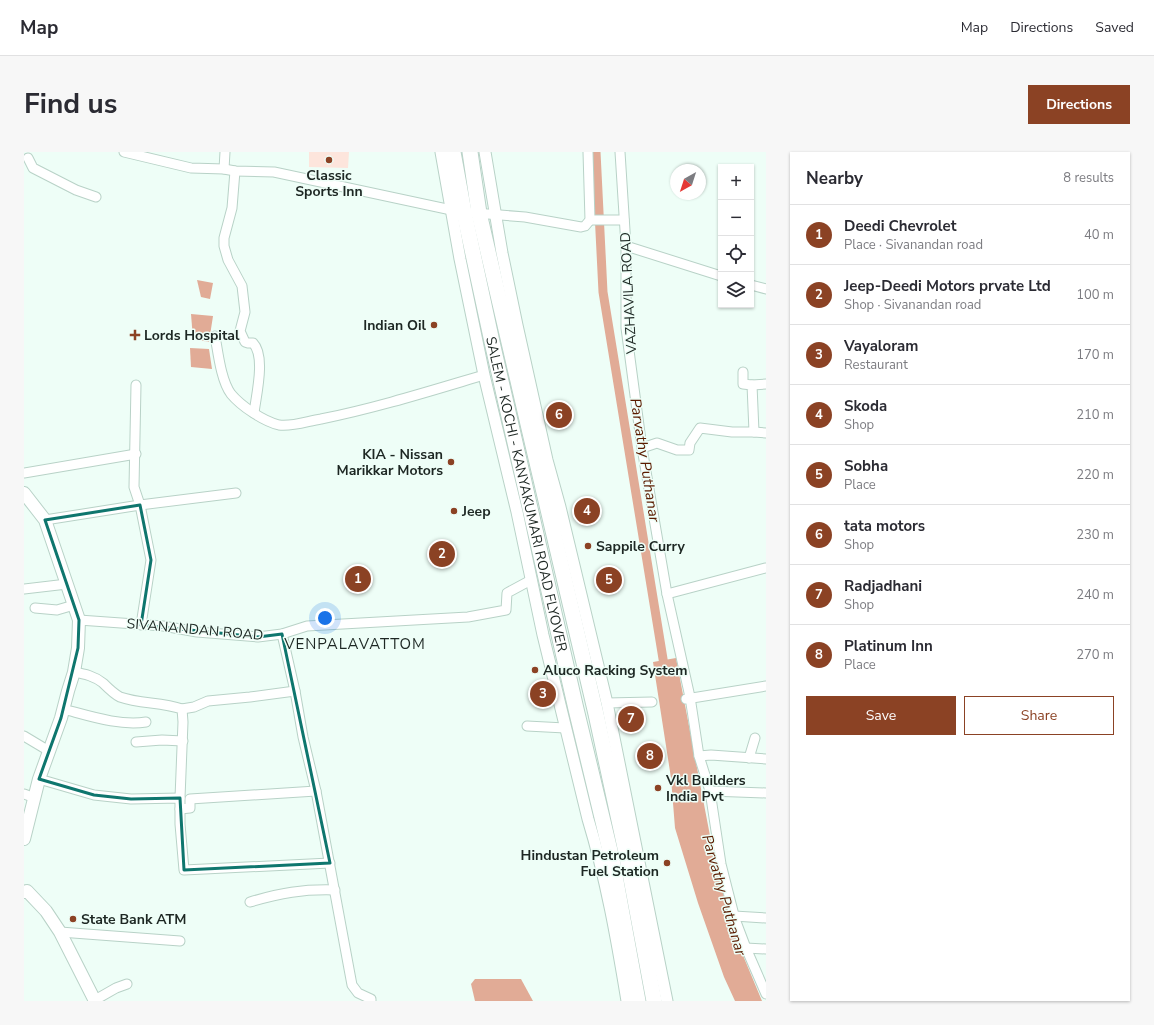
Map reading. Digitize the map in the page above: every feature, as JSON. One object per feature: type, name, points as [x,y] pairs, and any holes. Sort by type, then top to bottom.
[{"type":"highway","name":"SALEM - KOCHI - KANYAKUMARI ROAD FLYOVER","points":[[453,152],[458,211],[612,859],[638,1001]]},
{"type":"highway","name":"SALEM - KOCHI - KANYAKUMARI ROAD FLYOVER","points":[[470,152],[479,213],[596,714],[627,857],[654,1001]]},
{"type":"main road","points":[[24,493],[45,520],[78,620],[78,648],[74,672],[39,779],[29,796],[24,839]]},
{"type":"main road","points":[[25,889],[46,911],[60,932],[95,1001]]},
{"type":"street","points":[[124,152],[191,168],[224,168],[235,171],[274,172],[458,211],[525,217],[581,227],[587,223],[624,220]]},
{"type":"street","points":[[224,168],[225,152]]},
{"type":"street","points":[[441,152],[458,211],[460,259],[484,375],[516,504],[531,580],[596,849],[618,947],[627,1001]]},
{"type":"street","points":[[485,152],[502,252],[532,392],[607,703],[667,1001]]},
{"type":"street","points":[[587,223],[588,152]]},
{"type":"street","name":"VAZHAVILA ROAD","points":[[620,152],[626,246],[626,328],[642,448],[667,594],[698,756],[710,791],[720,864],[734,916],[766,994]]},
{"type":"street","points":[[28,156],[33,168],[62,184],[96,197]]},
{"type":"street","points":[[235,171],[232,208],[224,238],[224,246],[228,260],[242,286],[245,312],[240,331],[245,342],[253,343],[256,346],[260,359],[254,413]]},
{"type":"street","points":[[626,246],[718,275]]},
{"type":"street","points":[[754,286],[766,289]]},
{"type":"street","points":[[215,336],[224,380],[230,393],[254,413],[265,420],[280,425],[292,425],[331,417],[421,394],[484,375]]},
{"type":"street","points":[[744,372],[743,384],[766,384]]},
{"type":"street","points":[[136,385],[136,454],[134,487],[140,505],[151,560],[141,625]]},
{"type":"street","points":[[752,385],[754,432]]},
{"type":"street","points":[[642,448],[657,443],[676,450],[689,450],[690,443],[700,428],[732,432],[766,433]]},
{"type":"street","points":[[24,473],[136,454]]},
{"type":"street","points":[[45,520],[140,505],[236,493]]},
{"type":"street","points":[[667,594],[765,568]]},
{"type":"street","name":"SIVANANDAN ROAD","points":[[78,620],[164,626],[197,632],[258,637],[282,634],[307,626],[468,617],[506,610],[507,593],[531,580]]},
{"type":"street","points":[[24,589],[67,584]]},
{"type":"street","points":[[35,608],[56,610],[74,605]]},
{"type":"street","points":[[282,634],[295,691],[303,738],[316,791],[352,985],[358,993],[371,999],[371,1001]]},
{"type":"street","points":[[74,672],[89,675],[102,682],[118,696],[139,702],[160,704],[182,709],[194,707],[208,701],[295,691]]},
{"type":"street","points":[[688,698],[766,686]]},
{"type":"street","points":[[607,703],[652,702]]},
{"type":"street","points":[[63,709],[101,719],[134,724],[146,722]]},
{"type":"street","points":[[182,709],[183,741],[180,809],[184,870],[330,863]]},
{"type":"street","points":[[527,726],[566,728]]},
{"type":"street","points":[[24,736],[49,751]]},
{"type":"street","points":[[749,758],[755,738]]},
{"type":"street","points":[[136,742],[162,740],[183,741]]},
{"type":"street","points":[[698,756],[766,759]]},
{"type":"street","points":[[39,779],[94,795],[131,799],[180,798]]},
{"type":"street","points":[[180,809],[190,808],[190,799],[316,791]]},
{"type":"street","points":[[710,791],[766,793]]},
{"type":"street","points":[[250,902],[274,894],[309,889],[335,890]]},
{"type":"street","points":[[734,916],[766,918]]},
{"type":"street","points":[[60,932],[180,941]]},
{"type":"street","points":[[746,948],[766,949]]},
{"type":"street","points":[[95,1001],[116,988],[127,984]]},
{"type":"highlighted area","points":[[140,505],[151,560],[141,625],[258,637],[282,634],[330,863],[184,870],[180,798],[131,799],[94,795],[39,779],[61,718],[78,648],[79,620],[45,520]]},
{"type":"shaded area","name":"Classic Sports Inn","points":[[309,152],[349,152],[348,168],[309,167]]},
{"type":"shaded area","points":[[197,280],[213,283],[210,299],[201,297]]},
{"type":"shaded area","points":[[191,314],[213,316],[209,342],[193,339]]},
{"type":"shaded area","points":[[190,348],[209,349],[212,369],[191,367]]},
{"type":"shaded area","points":[[676,658],[716,867],[737,941],[762,1001],[735,1001],[724,977],[698,903],[675,828],[671,778],[653,662]]},
{"type":"shaded area","points":[[475,979],[521,979],[533,1001],[475,1001],[471,984]]},
{"type":"waterway","name":"Parvathy Puthanar","points":[[596,152],[603,292],[665,671]]},
{"type":"place","name":"Classic Sports Inn","points":[[329,160]]},
{"type":"place","name":"Indian Oil","points":[[434,325]]},
{"type":"place","name":"Lords Hospital","points":[[135,335]]},
{"type":"place","name":"tata motors","points":[[559,415]]},
{"type":"place","name":"KIA - Nissan Marikkar Motors","points":[[451,462]]},
{"type":"place","name":"Jeep","points":[[454,511]]},
{"type":"place","name":"Skoda","points":[[587,511]]},
{"type":"place","name":"Sappile Curry","points":[[588,546]]},
{"type":"place","name":"Jeep-Deedi Motors prvate Ltd","points":[[442,554]]},
{"type":"place","name":"Deedi Chevrolet","points":[[358,579]]},
{"type":"place","name":"Sobha","points":[[609,580]]},
{"type":"place","name":"Aluco Racking System","points":[[535,670]]},
{"type":"place","name":"Vayaloram","points":[[543,694]]},
{"type":"place","name":"Radjadhani","points":[[631,719]]},
{"type":"place","name":"Platinum Inn","points":[[650,756]]},
{"type":"place","name":"Vkl Builders India Pvt","points":[[658,788]]},
{"type":"place","name":"Hindustan Petroleum Fuel Station","points":[[667,863]]},
{"type":"place","name":"State Bank ATM","points":[[73,919]]},
{"type":"district","name":"VENPALAVATTOM","points":[[355,644]]}]
